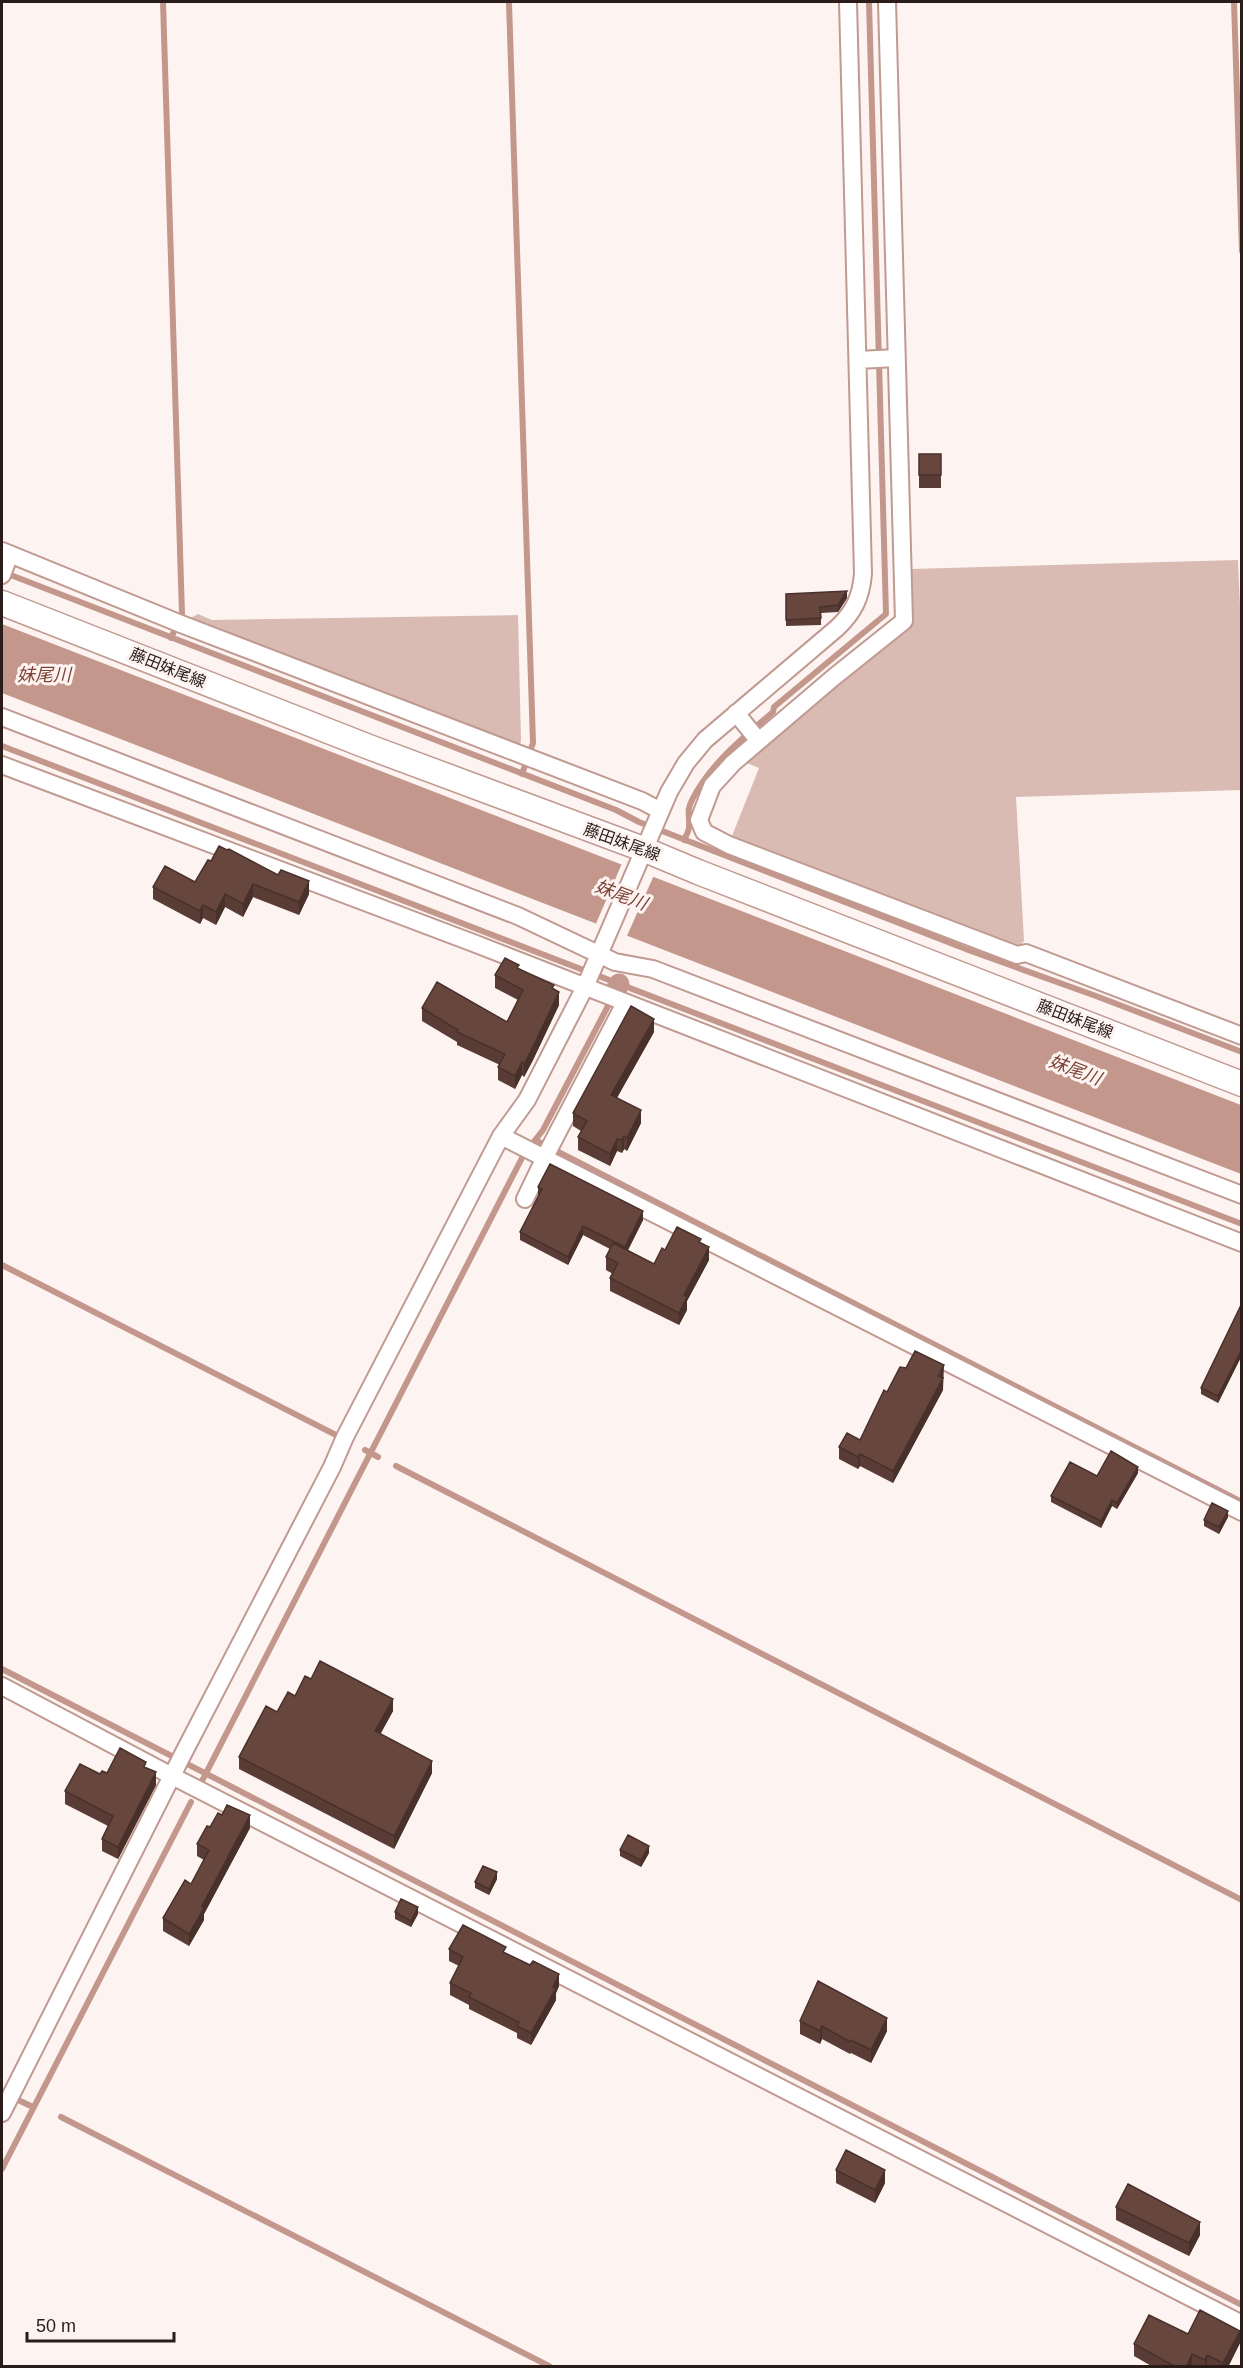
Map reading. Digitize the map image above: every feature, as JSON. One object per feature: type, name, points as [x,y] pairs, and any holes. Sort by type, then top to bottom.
[{"type":"main road","name":"藤田妹尾線","points":[[2,603],[369,747],[649,835],[698,872],[1242,1084]]},
{"type":"street","points":[[848,2],[878,359],[904,621],[754,734],[712,786],[699,820],[704,832],[729,845],[1006,951],[1017,955],[1026,953],[1242,1036]]},
{"type":"street","points":[[2,2114],[345,1437],[501,1136],[526,1100],[588,980],[649,835],[677,778],[705,740],[848,618],[861,592],[878,359],[887,2]]},
{"type":"street","points":[[5,561],[178,623],[642,801],[649,835]]},
{"type":"street","points":[[736,713],[754,734]]},
{"type":"street","points":[[2,717],[601,948],[615,962],[653,969],[1242,1195]]},
{"type":"street","points":[[2,765],[429,926],[588,980],[625,1003],[1242,1243]]},
{"type":"street","points":[[525,1199],[544,1152],[625,1003]]},
{"type":"street","points":[[501,1136],[519,1145],[544,1152],[1242,1512]]},
{"type":"street","points":[[2,1686],[177,1766],[1242,2324]]},
{"type":"shaded area","points":[[1238,560],[1242,652],[1241,790],[1016,797],[1024,941],[1015,951],[730,841],[759,768],[742,761],[906,629],[911,569]]},
{"type":"shaded area","points":[[198,614],[212,620],[518,615],[521,741],[519,746],[187,620]]},
{"type":"water","name":"妹尾川","points":[[2,624],[1241,1105],[1241,1174],[2,693]]},
{"type":"pier","points":[[623,861],[655,873],[626,938],[595,926]]},
{"type":"building","points":[[919,454],[941,454],[941,475],[919,475]]},
{"type":"building","points":[[847,591],[838,605],[820,607],[821,618],[786,620],[786,594]]},
{"type":"building","points":[[219,846],[278,875],[281,870],[309,881],[299,902],[253,884],[243,904],[225,894],[216,912],[203,905],[200,911],[153,887],[165,866],[195,882]]},
{"type":"building","points":[[505,958],[519,965],[517,968],[554,985],[552,988],[559,992],[533,1047],[515,1076],[498,1067],[505,1054],[457,1032],[458,1030],[422,1008],[437,982],[507,1022],[523,990],[495,975]]},
{"type":"building","points":[[631,1006],[654,1019],[611,1095],[641,1110],[627,1138],[624,1136],[622,1140],[617,1139],[610,1154],[578,1137],[587,1121],[573,1113]]},
{"type":"building","points":[[550,1164],[643,1211],[625,1247],[583,1226],[568,1257],[520,1232],[542,1189],[538,1187]]},
{"type":"building","points":[[677,1227],[701,1239],[699,1242],[709,1247],[684,1295],[687,1297],[679,1313],[610,1278],[618,1263],[606,1257],[613,1243],[654,1264],[662,1248],[665,1250]]},
{"type":"building","points":[[1242,1303],[1242,1349],[1218,1396],[1201,1388]]},
{"type":"building","points":[[915,1351],[944,1365],[938,1376],[943,1378],[893,1471],[860,1454],[858,1457],[839,1447],[847,1433],[860,1440],[884,1390],[887,1392],[900,1367],[906,1368]]},
{"type":"building","points":[[1111,1451],[1138,1467],[1117,1503],[1112,1500],[1101,1521],[1051,1496],[1070,1462],[1097,1476]]},
{"type":"building","points":[[1212,1503],[1228,1511],[1219,1527],[1204,1520]]},
{"type":"building","points":[[320,1661],[393,1699],[375,1731],[432,1761],[394,1836],[239,1757],[266,1706],[277,1712],[288,1692],[295,1696],[305,1676],[311,1679]]},
{"type":"building","points":[[120,1748],[146,1762],[144,1767],[156,1772],[118,1847],[102,1839],[113,1816],[65,1791],[80,1764],[100,1774],[102,1771],[107,1773]]},
{"type":"building","points":[[227,1805],[250,1815],[189,1934],[163,1918],[185,1880],[191,1884],[209,1850],[197,1844],[207,1826],[210,1827],[218,1813],[222,1815]]},
{"type":"building","points":[[628,1835],[649,1846],[641,1860],[620,1850]]},
{"type":"building","points":[[483,1866],[497,1872],[489,1889],[475,1882]]},
{"type":"building","points":[[401,1899],[418,1907],[411,1921],[395,1912]]},
{"type":"building","points":[[463,1925],[506,1947],[503,1952],[530,1965],[533,1961],[559,1974],[553,1987],[556,1988],[531,2033],[517,2026],[519,2022],[469,1997],[471,1993],[450,1983],[463,1957],[449,1949]]},
{"type":"building","points":[[818,1981],[887,2018],[871,2050],[851,2040],[850,2042],[822,2026],[820,2031],[800,2021]]},
{"type":"building","points":[[846,2150],[885,2170],[875,2190],[836,2170]]},
{"type":"building","points":[[1128,2184],[1200,2222],[1189,2243],[1116,2207]]},
{"type":"building","points":[[1200,2310],[1240,2331],[1223,2363],[1207,2355],[1205,2360],[1192,2354],[1186,2367],[1176,2367],[1134,2344],[1149,2315],[1188,2334]]},
{"type":"waterway","points":[[163,2],[182,614],[171,638]]},
{"type":"waterway","points":[[509,2],[533,743],[522,774]]},
{"type":"waterway","points":[[684,840],[689,829],[690,804],[699,787],[718,763],[773,712],[774,707],[886,614],[869,2]]},
{"type":"waterway","points":[[1234,2],[1242,251]]},
{"type":"waterway","points":[[3,572],[616,810],[639,822],[971,951],[1242,1052]]},
{"type":"waterway","points":[[2,746],[1242,1224]]},
{"type":"waterway","points":[[617,988],[619,984]]},
{"type":"waterway","points":[[201,1783],[523,1156],[543,1130],[608,1006]]},
{"type":"waterway","points":[[535,1140],[1242,1502]]},
{"type":"waterway","points":[[2,1265],[338,1436]]},
{"type":"waterway","points":[[365,1450],[378,1457]]},
{"type":"waterway","points":[[396,1466],[1242,1900]]},
{"type":"waterway","points":[[2,1669],[1242,2305]]},
{"type":"waterway","points":[[2,2169],[191,1802]]},
{"type":"waterway","points":[[18,2100],[33,2107]]},
{"type":"waterway","points":[[61,2117],[549,2366]]}]
